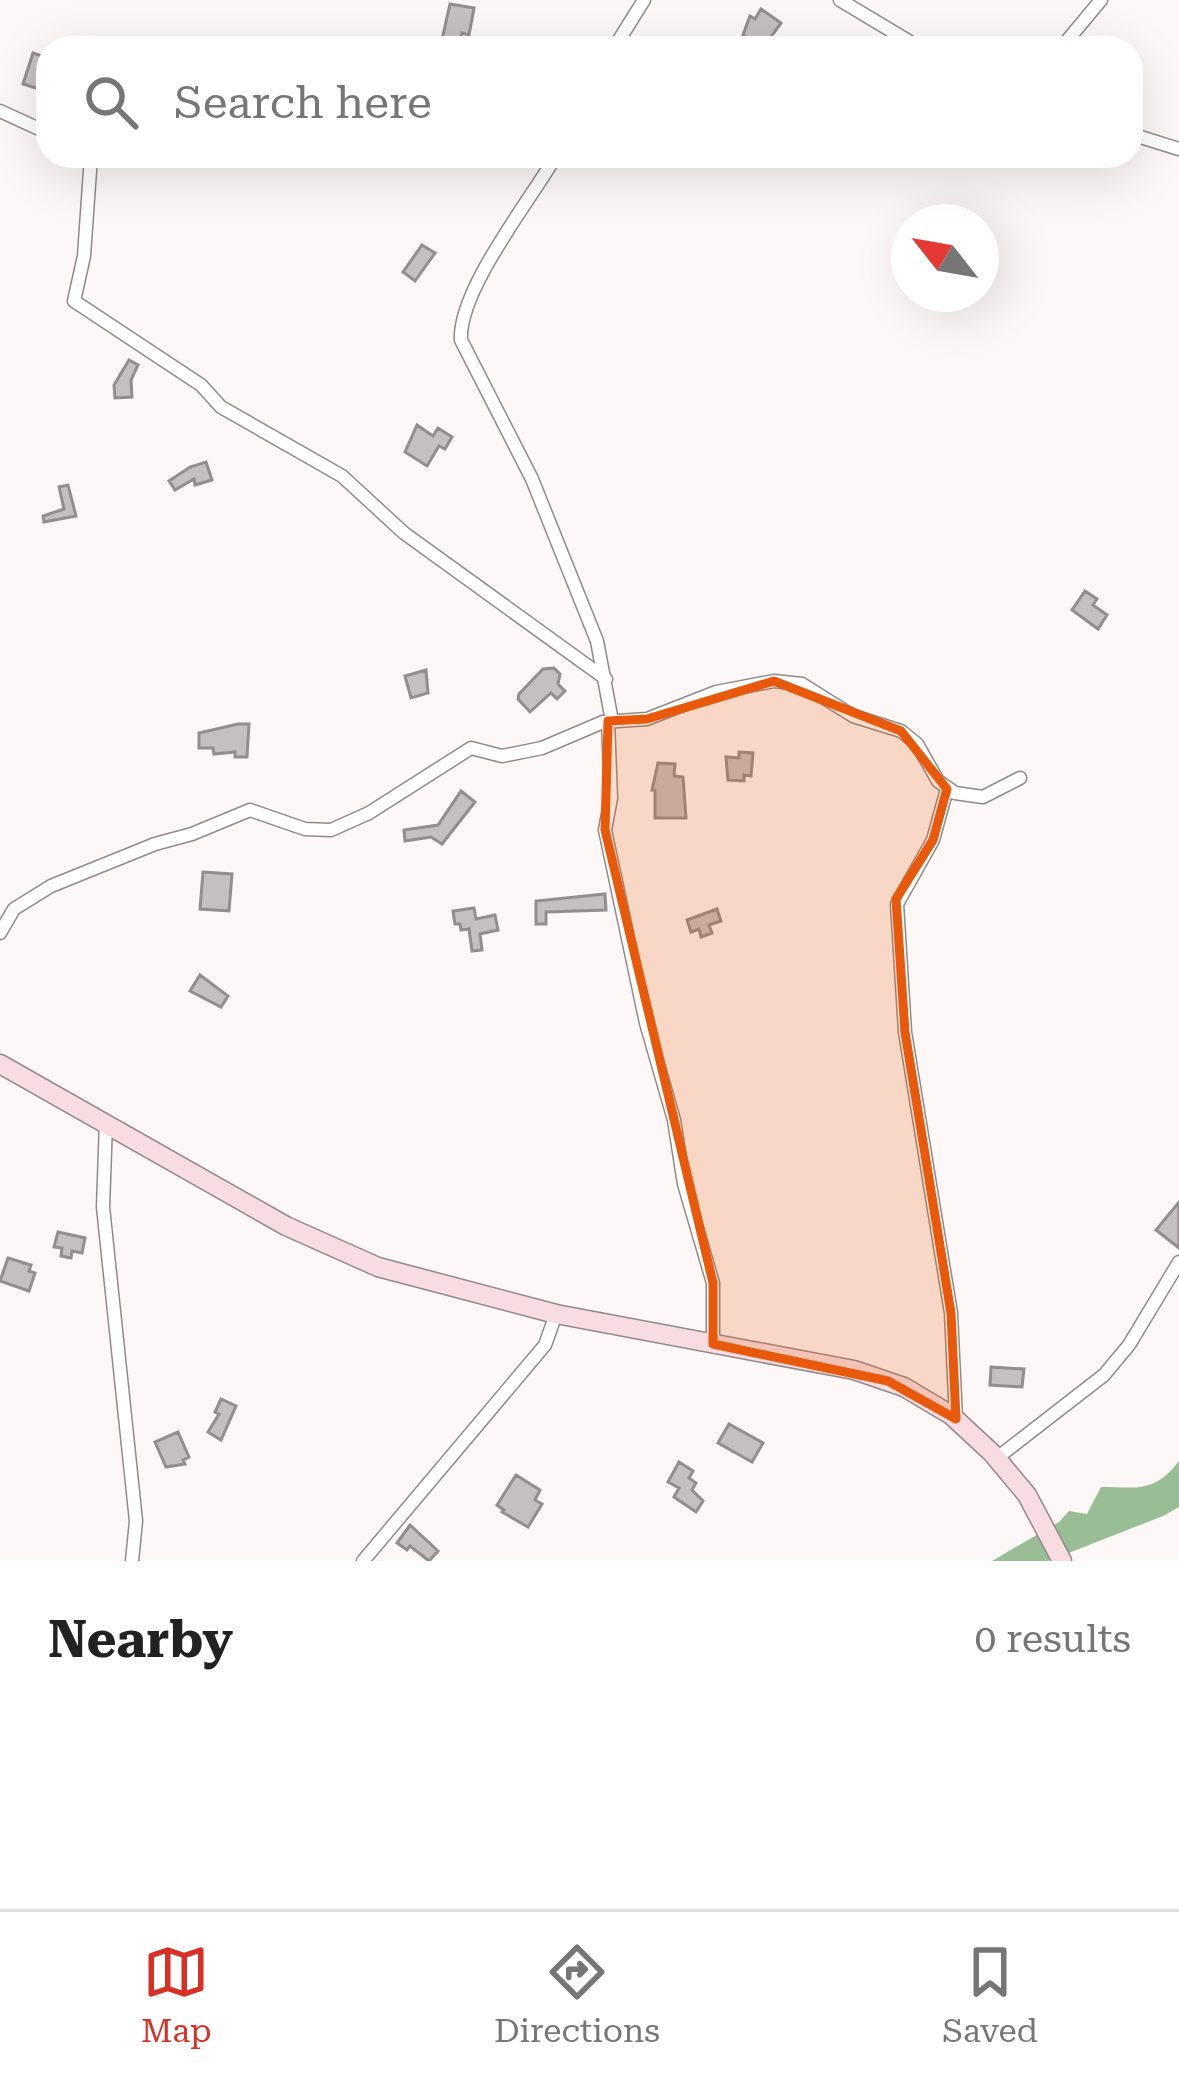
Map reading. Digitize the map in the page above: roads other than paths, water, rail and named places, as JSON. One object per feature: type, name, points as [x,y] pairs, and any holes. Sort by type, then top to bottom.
[{"type":"street","points":[[622,36],[644,0]]},
{"type":"street","points":[[840,0],[900,36]]},
{"type":"street","points":[[1071,36],[1101,0]]},
{"type":"street","points":[[0,111],[36,128]]},
{"type":"street","points":[[1143,138],[1179,149]]},
{"type":"street","points":[[90,168],[74,301],[201,386],[221,407],[342,476],[440,560],[606,679]]},
{"type":"street","points":[[548,168],[470,292],[460,322],[461,340],[532,479],[597,641],[610,721],[611,797],[605,830],[646,1023],[674,1120],[684,1184],[712,1283],[713,1344]]},
{"type":"street","points":[[0,933],[14,909],[51,886],[246,810],[305,829],[332,830],[406,791],[471,748],[502,755],[542,748],[610,721],[647,719],[716,692],[766,681],[802,684],[853,716],[912,738],[947,789],[983,797],[1020,778]]},
{"type":"street","points":[[947,789],[933,840],[897,904],[905,1032],[952,1313],[956,1419]]},
{"type":"street","points":[[0,1064],[340,1252],[430,1282],[556,1314],[874,1375],[928,1400],[997,1458],[1046,1526],[1062,1559]]},
{"type":"street","points":[[106,1123],[103,1207],[136,1521],[132,1561]]},
{"type":"street","points":[[997,1458],[1104,1375],[1129,1346],[1179,1262]]},
{"type":"street","points":[[363,1561],[545,1345],[556,1314]]}]
